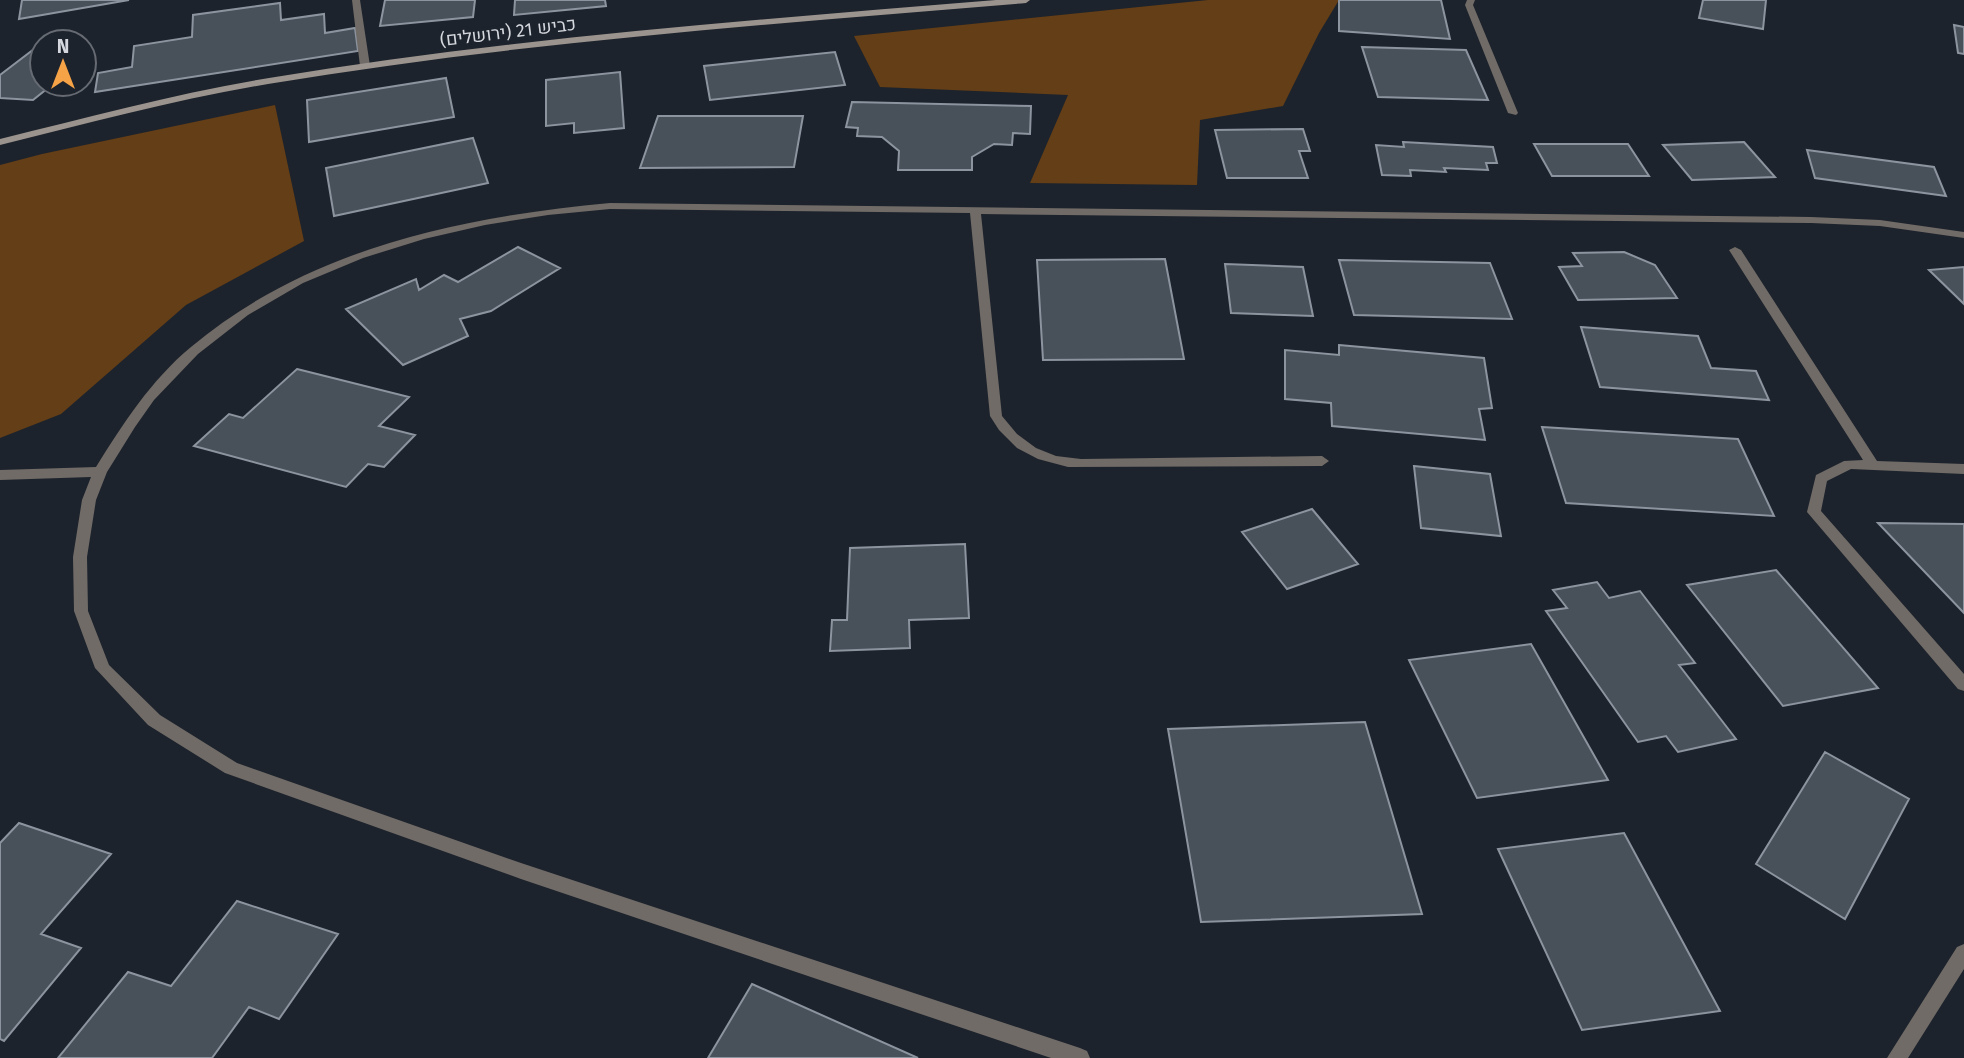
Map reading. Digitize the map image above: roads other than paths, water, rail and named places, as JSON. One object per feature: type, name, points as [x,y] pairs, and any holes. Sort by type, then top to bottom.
[{"type":"main road","name":"כביש 21 (ירושלים)","points":[[0,142],[195,96],[365,66],[611,36],[1026,0]]},
{"type":"street","points":[[356,0],[365,66]]},
{"type":"street","points":[[1471,0],[1469,5],[1513,113]]},
{"type":"street","points":[[1080,1058],[521,871],[231,768],[154,720],[103,668],[81,611],[80,557],[89,500],[100,472],[151,395],[179,365],[219,331],[264,301],[313,274],[374,250],[432,232],[494,218],[610,206],[1811,220],[1880,223],[1964,235]]},
{"type":"street","points":[[975,211],[996,416],[1005,433],[1020,446],[1038,456],[1081,464],[1322,461]]},
{"type":"street","points":[[1735,250],[1873,465]]},
{"type":"street","points":[[1964,469],[1849,464],[1821,478],[1814,512],[1964,685]]},
{"type":"street","points":[[0,475],[100,472]]},
{"type":"street","points":[[1897,1058],[1964,954]]}]
